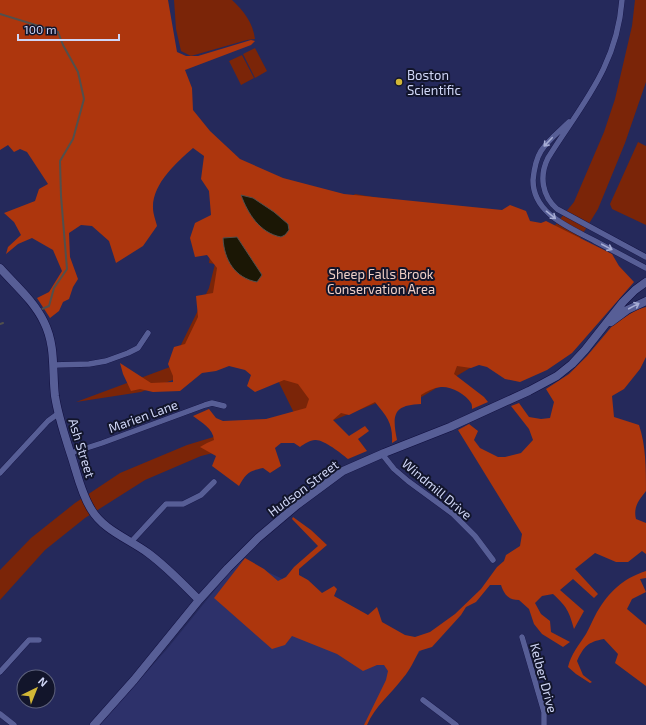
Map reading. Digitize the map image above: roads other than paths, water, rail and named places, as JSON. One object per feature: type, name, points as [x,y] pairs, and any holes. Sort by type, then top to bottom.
[{"type":"street","points":[[622,0],[616,32],[609,57],[595,87],[545,164],[543,179],[546,194],[550,202],[561,212],[646,257]]},
{"type":"street","points":[[576,115],[541,150],[534,171],[536,196],[545,210],[560,221],[646,268]]},
{"type":"street","name":"Ash Street","points":[[0,268],[28,299],[44,321],[51,340],[54,381],[59,413],[70,453],[86,501],[93,512],[106,526],[147,552],[161,563],[199,600]]},
{"type":"street","name":"Hudson Street","points":[[94,725],[151,660],[199,600],[246,549],[297,505],[343,471],[450,427],[558,376],[572,364],[602,331],[623,302],[646,282]]},
{"type":"street","name":"Hudson Street","points":[[602,331],[627,310],[646,300]]},
{"type":"street","points":[[54,365],[89,364],[106,361],[138,348],[148,333]]},
{"type":"street","name":"Marien Lane","points":[[70,453],[102,443],[205,405],[212,403],[224,406]]},
{"type":"street","points":[[0,473],[48,421],[59,413]]},
{"type":"street","name":"Windmill Drive","points":[[382,454],[394,470],[453,514],[475,536],[493,560]]},
{"type":"street","points":[[131,542],[166,504],[183,504],[201,495],[214,482]]},
{"type":"street","name":"Kelber Drive","points":[[522,637],[544,712],[544,725]]},
{"type":"street","points":[[0,672],[29,640],[39,640]]},
{"type":"street","points":[[423,700],[456,725]]},
{"type":"street","points":[[0,714],[14,725]]},
{"type":"waterway","points":[[0,14],[58,32],[63,45],[78,72],[84,99],[73,139],[60,161],[61,196],[67,269],[54,288],[49,306],[42,309]]},
{"type":"place","name":"Boston Scientific","points":[[399,82]]},
{"type":"park label","name":"Sheep Falls Brook Conservation Area","points":[[381,282]]}]
